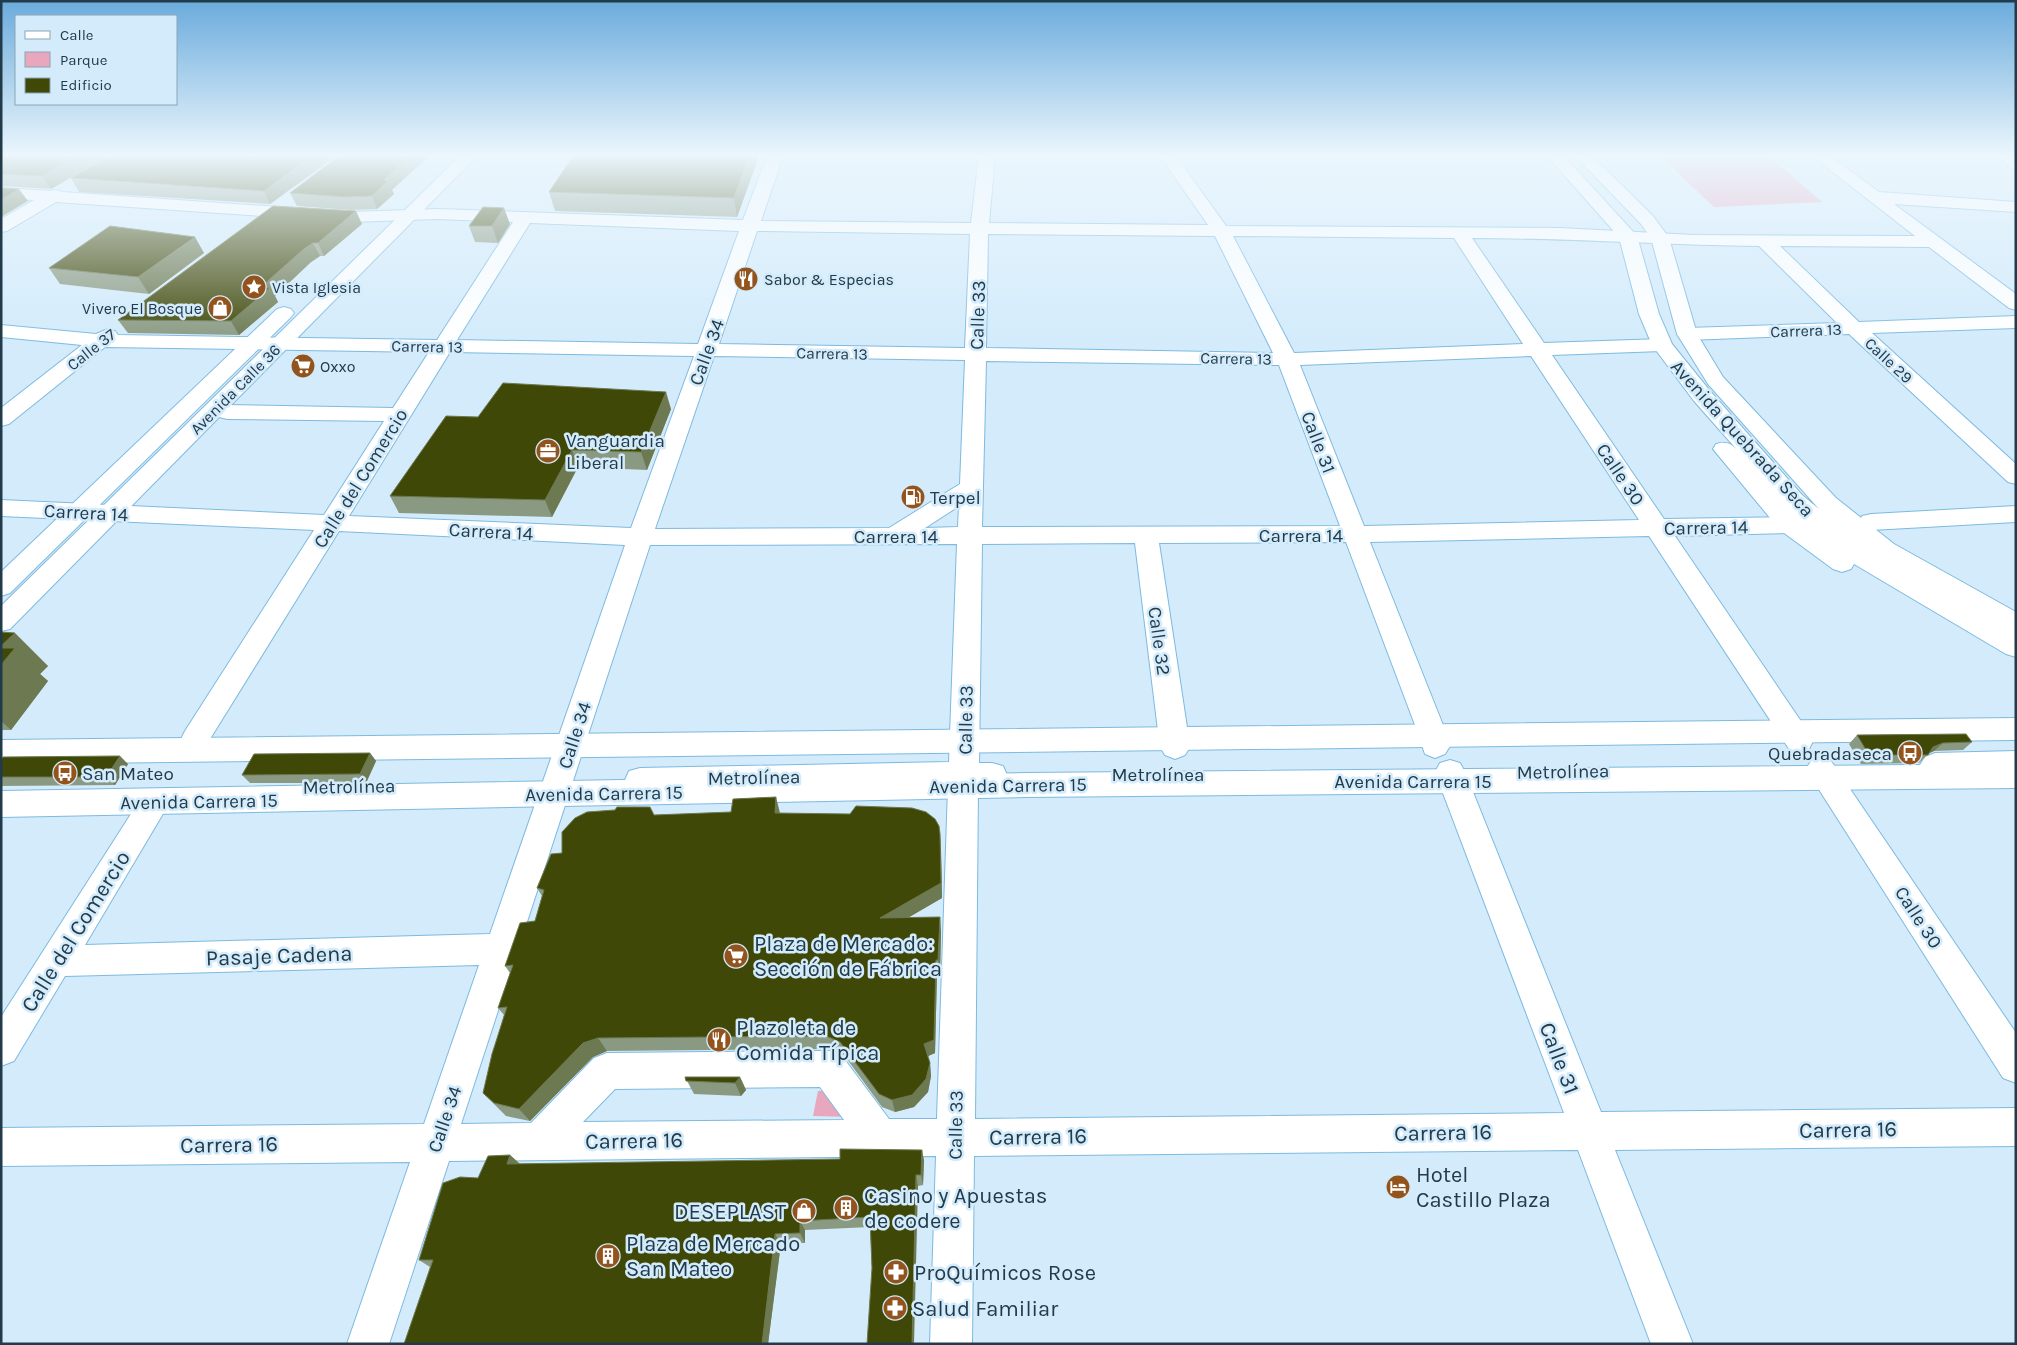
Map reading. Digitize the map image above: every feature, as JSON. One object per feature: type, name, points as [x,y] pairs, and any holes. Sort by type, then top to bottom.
[{"type":"street","points":[[1,227],[15,219]]},
{"type":"street","points":[[252,230],[267,219]]},
{"type":"street","points":[[350,250],[381,219]]},
{"type":"street","name":"Avenida Calle 36","points":[[1,622],[406,219]]},
{"type":"street","name":"Calle del Comercio","points":[[194,740],[524,219]]},
{"type":"street","points":[[569,219],[750,226],[1222,232],[1567,233],[1660,238],[1934,242]]},
{"type":"street","name":"Calle 34","points":[[368,1344],[640,537],[753,219]]},
{"type":"street","name":"Calle 33","points":[[950,1344],[971,488],[980,219]]},
{"type":"street","name":"Calle 31","points":[[1213,219],[1222,232],[1287,359],[1672,1344]]},
{"type":"street","points":[[1612,219],[1628,236],[1640,282],[1642,329],[1655,345],[1666,378],[1770,504],[1791,525],[1823,551],[1861,576],[2016,667]]},
{"type":"street","points":[[1646,219],[1660,238],[1676,294],[1694,334],[1744,385],[1829,482],[1871,522],[1926,559],[2016,609]]},
{"type":"street","points":[[1903,219],[2016,304]]},
{"type":"street","name":"Calle 30","points":[[1459,232],[1796,736]]},
{"type":"street","name":"Calle 29","points":[[1764,240],[1854,328],[2016,477]]},
{"type":"street","name":"Avenida Calle 36","points":[[1,587],[295,303]]},
{"type":"street","name":"Carrera 13","points":[[1694,334],[2016,322]]},
{"type":"street","name":"Calle 37","points":[[1,420],[123,324]]},
{"type":"street","name":"Carrera 13","points":[[1,331],[101,341],[1287,359],[1655,345]]},
{"type":"street","name":"Avenida Quebrada Seca","points":[[1694,334],[1715,380],[1828,504],[1885,550],[2016,624]]},
{"type":"street","name":"Avenida Quebrada Seca","points":[[1655,345],[1680,370],[1794,500],[1846,546],[1930,598],[2016,647]]},
{"type":"street","points":[[227,412],[400,415]]},
{"type":"street","points":[[894,536],[971,488]]},
{"type":"street","name":"Carrera 14","points":[[1,508],[640,537],[1355,534],[1791,525]]},
{"type":"street","points":[[1871,522],[2016,514]]},
{"type":"street","name":"Calle 32","points":[[1146,535],[1174,743]]},
{"type":"street","points":[[1796,736],[2016,729]]},
{"type":"street","name":"Metrolínea","points":[[1,760],[569,751],[964,763],[1174,743],[1442,759],[1796,736],[2016,736]]},
{"type":"street","points":[[1,752],[569,751]]},
{"type":"street","name":"Avenida Carrera 15","points":[[1,804],[556,788],[964,763],[1442,759],[1825,773],[2016,776]]},
{"type":"street","points":[[1825,773],[2016,763]]},
{"type":"street","name":"Calle 30","points":[[1825,773],[2016,1065]]},
{"type":"street","name":"Metrolínea","points":[[1,791],[556,788]]},
{"type":"street","name":"Calle del Comercio","points":[[1,1049],[149,812]]},
{"type":"street","name":"Pasaje Cadena","points":[[56,961],[502,949]]},
{"type":"street","points":[[540,1141],[607,1071],[755,1069],[829,1069],[880,1138]]},
{"type":"street","name":"Carrera 16","points":[[1,1147],[2016,1127]]},
{"type":"green space","points":[[835,1090],[851,1117],[813,1116],[818,1091]]},
{"type":"building","points":[[256,219],[347,219],[318,243],[313,243],[304,249],[261,287],[270,288],[231,321],[118,320]]},
{"type":"building","points":[[474,219],[497,219],[492,226],[469,226]]},
{"type":"building","points":[[110,226],[195,237],[138,277],[49,268]]},
{"type":"building","name":"Vanguardia Liberal","points":[[503,383],[666,392],[641,452],[572,450],[545,500],[390,496],[446,416],[478,417]]},
{"type":"building","points":[[1,632],[15,633],[1,646]]},
{"type":"building","points":[[1,648],[15,648],[1,665]]},
{"type":"building","points":[[1966,734],[1972,742],[1943,743],[1933,747],[1928,755],[1869,755],[1857,735]]},
{"type":"building","points":[[370,753],[360,774],[242,775],[254,754]]},
{"type":"building","points":[[120,756],[106,777],[1,777],[1,760],[3,757]]},
{"type":"building","points":[[776,797],[775,813],[850,814],[856,806],[912,808],[926,812],[935,819],[939,826],[941,883],[880,918],[940,917],[938,960],[936,960],[934,1040],[924,1044],[930,1063],[926,1079],[912,1095],[892,1100],[879,1094],[840,1042],[826,1036],[598,1038],[583,1043],[519,1109],[494,1103],[483,1093],[492,1054],[507,1007],[498,1008],[513,965],[505,966],[520,923],[535,921],[544,890],[537,888],[551,854],[562,853],[562,832],[575,818],[587,812],[615,810],[617,807],[650,807],[654,815],[731,812],[733,799]]},
{"type":"building","points":[[685,1077],[740,1077],[735,1083],[686,1081]]},
{"type":"building","name":"Plaza de Mercado San Mateo","points":[[840,1149],[922,1150],[921,1175],[916,1175],[912,1344],[867,1344],[872,1268],[870,1217],[800,1221],[800,1233],[775,1234],[762,1344],[404,1344],[433,1260],[419,1260],[443,1183],[460,1177],[478,1178],[488,1156],[510,1155],[507,1164],[840,1159]]},
{"type":"place","name":"Sabor & Especias","points":[[746,279]]},
{"type":"place","name":"Vista Iglesia","points":[[254,287]]},
{"type":"place","name":"Vivero El Bosque","points":[[220,308]]},
{"type":"place","name":"Oxxo","points":[[303,366]]},
{"type":"place","name":"Vanguardia Liberal","points":[[548,451]]},
{"type":"place","name":"Terpel","points":[[913,497]]},
{"type":"place","name":"Quebradaseca","points":[[1910,753]]},
{"type":"place","name":"San Mateo","points":[[65,773]]},
{"type":"place","name":"Plaza de Mercado: Sección de Fábrica","points":[[736,956]]},
{"type":"place","name":"Plazoleta de Comida Típica","points":[[719,1040]]},
{"type":"place","name":"Hotel Castillo Plaza","points":[[1398,1187]]},
{"type":"place","name":"Casino y Apuestas de codere","points":[[846,1208]]},
{"type":"place","name":"DESEPLAST","points":[[804,1211]]},
{"type":"place","name":"Plaza de Mercado San Mateo","points":[[608,1256]]},
{"type":"place","name":"ProQuímicos Rose","points":[[896,1272]]},
{"type":"place","name":"Salud Familiar","points":[[895,1308]]}]
